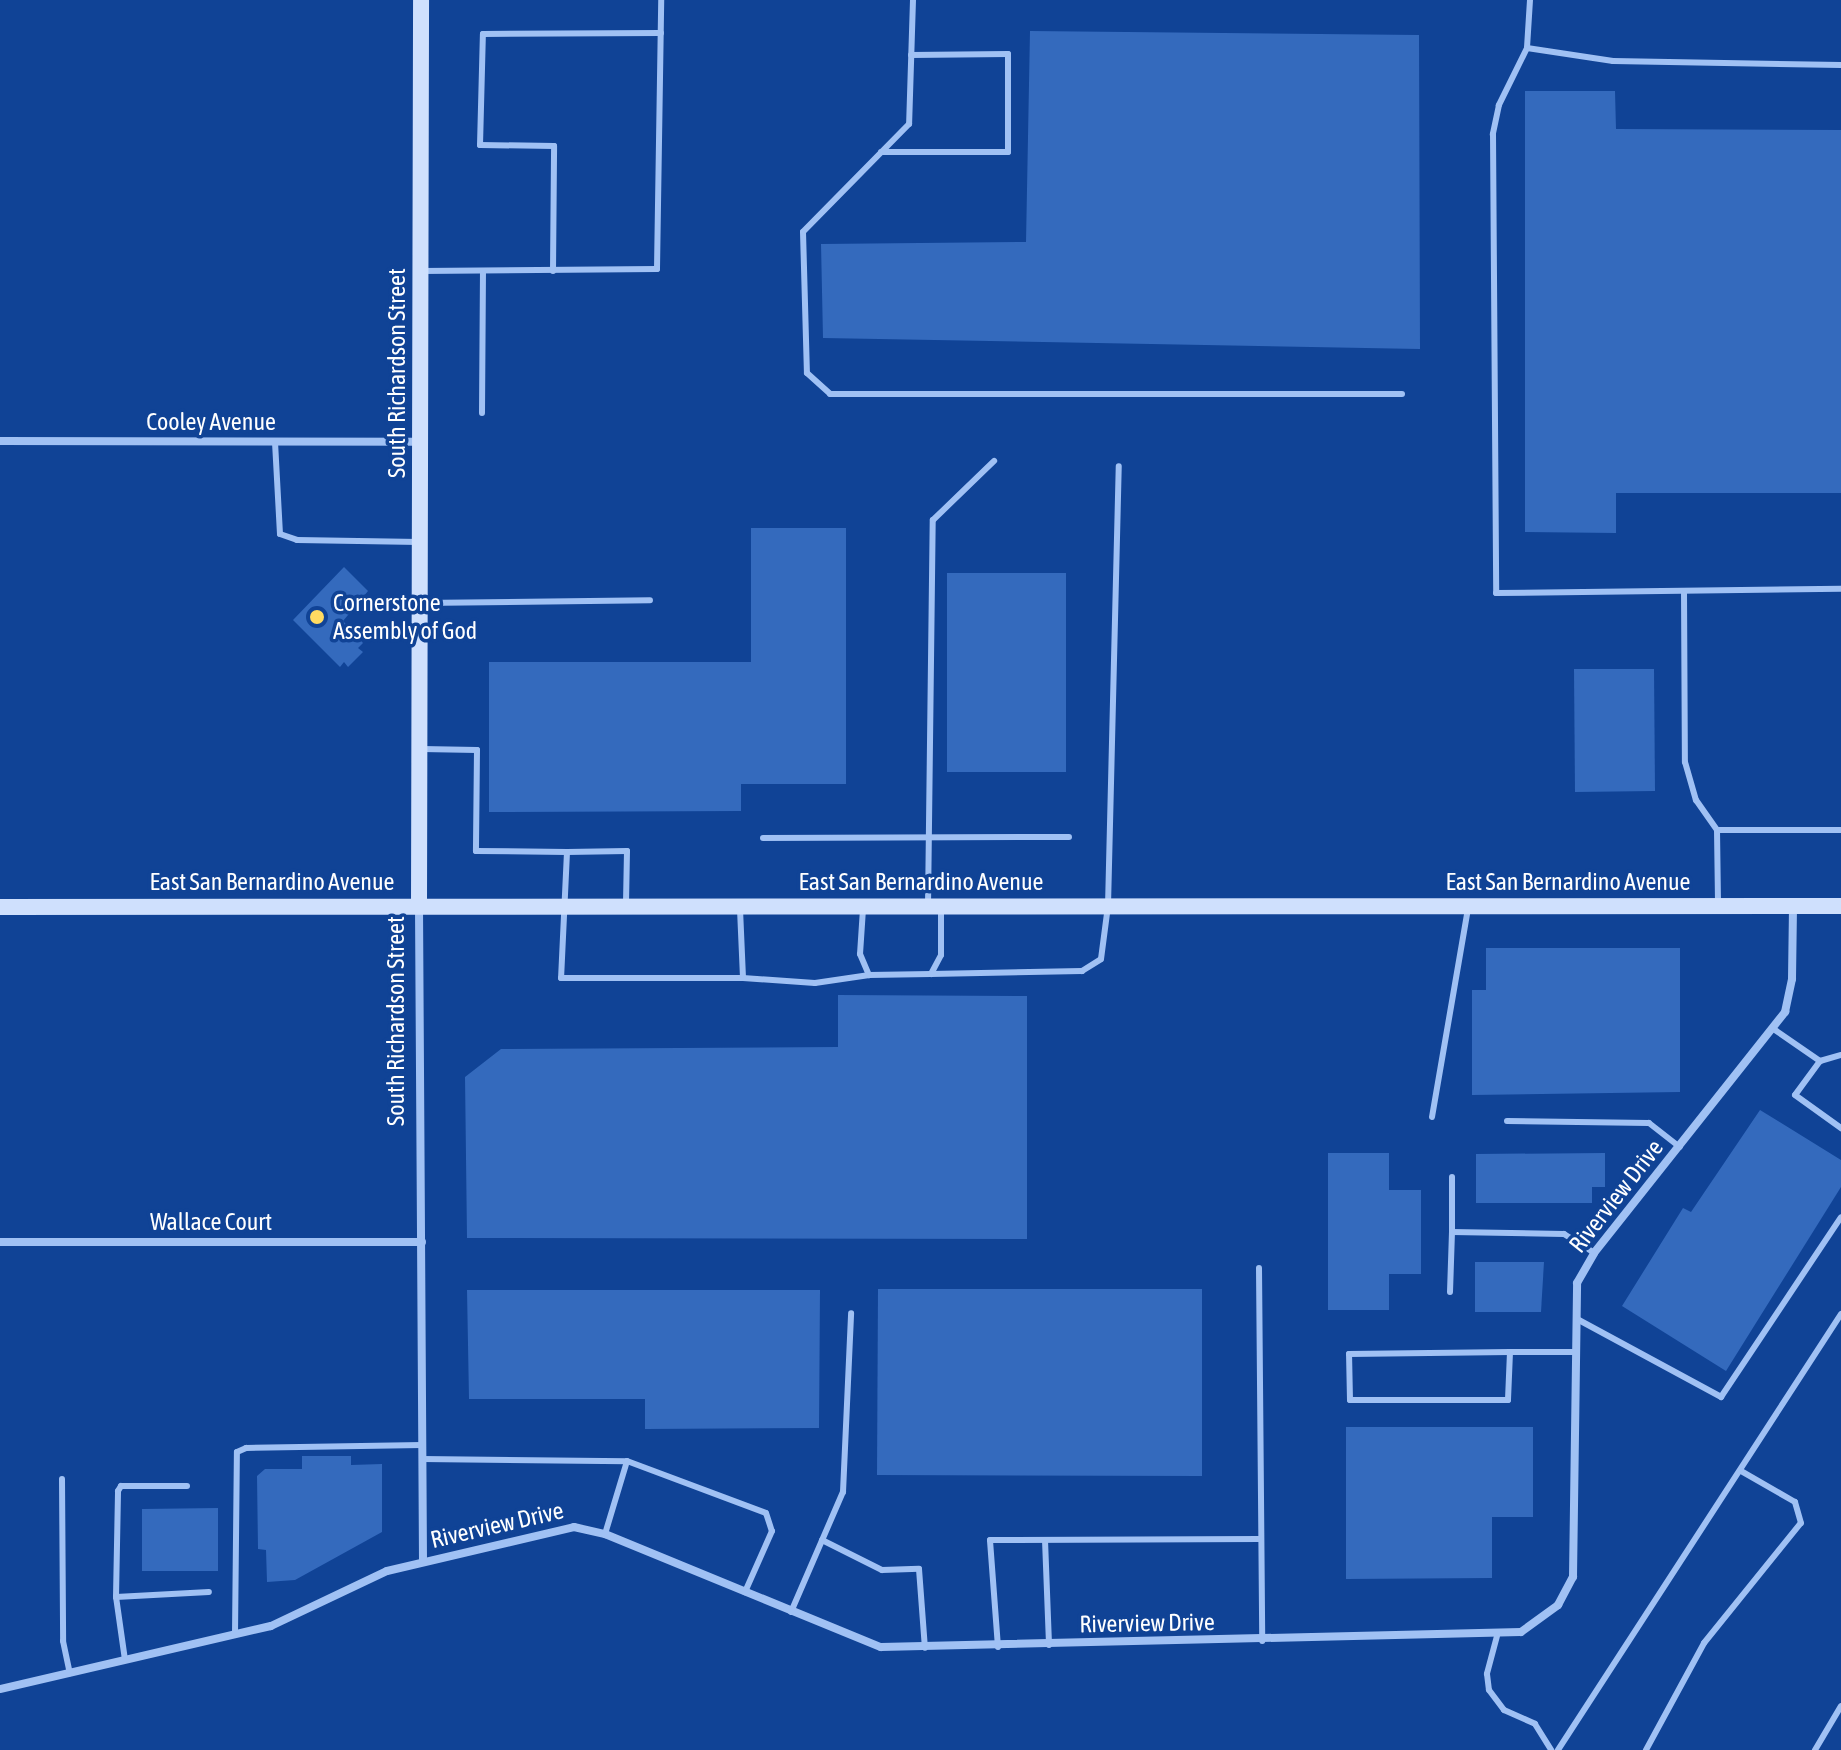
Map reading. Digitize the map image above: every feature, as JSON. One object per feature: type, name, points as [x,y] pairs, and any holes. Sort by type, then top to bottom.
[{"type":"main road","name":"South Richardson Street","points":[[419,906],[421,0]]},
{"type":"main road","name":"East San Bernardino Avenue","points":[[0,907],[1841,906]]},
{"type":"street","name":"Cooley Avenue","points":[[0,441],[421,442]]},
{"type":"street","name":"South Richardson Street","points":[[419,906],[423,1562]]},
{"type":"street","name":"Riverview Drive","points":[[0,1689],[290,1621],[376,1576],[555,1529],[605,1534],[881,1647],[1497,1636],[1535,1625],[1558,1605],[1573,1577],[1577,1283],[1594,1253],[1775,1030],[1791,992],[1793,906]]},
{"type":"street","name":"Wallace Court","points":[[0,1242],[422,1242]]},
{"type":"lane","points":[[421,271],[657,269],[661,0]]},
{"type":"lane","points":[[913,0],[909,124],[803,232],[807,373],[830,394],[1402,394]]},
{"type":"lane","points":[[1530,0],[1527,48],[1499,105],[1493,134],[1496,593],[1841,589]]},
{"type":"lane","points":[[553,271],[554,146],[480,145],[483,34],[661,33]]},
{"type":"lane","points":[[1527,48],[1613,61],[1841,65]]},
{"type":"lane","points":[[881,152],[1008,152],[1008,54],[911,55]]},
{"type":"lane","points":[[482,413],[483,271]]},
{"type":"lane","points":[[275,442],[280,534],[297,540],[421,543]]},
{"type":"lane","points":[[931,974],[941,955],[929,836],[933,520],[994,461]]},
{"type":"lane","points":[[567,852],[561,978],[743,978],[815,983],[869,975],[1082,971],[1101,959],[1108,906],[1119,466]]},
{"type":"lane","points":[[1684,591],[1685,762],[1696,800],[1717,830],[1719,906]]},
{"type":"lane","points":[[420,603],[650,600]]},
{"type":"lane","points":[[420,749],[477,750],[476,851],[627,851],[626,906]]},
{"type":"lane","points":[[1717,830],[1841,830]]},
{"type":"lane","points":[[763,838],[1069,837]]},
{"type":"lane","points":[[740,906],[743,978]]},
{"type":"lane","points":[[863,906],[860,954],[869,975]]},
{"type":"lane","points":[[1432,1117],[1469,906]]},
{"type":"lane","points":[[1775,1030],[1820,1061]]},
{"type":"lane","points":[[1841,1055],[1820,1061],[1795,1095],[1841,1128]]},
{"type":"lane","points":[[1507,1121],[1649,1123],[1680,1147]]},
{"type":"lane","points":[[1450,1292],[1452,1177]]},
{"type":"lane","points":[[1576,1319],[1721,1397],[1841,1217]]},
{"type":"lane","points":[[1452,1232],[1564,1234],[1594,1253]]},
{"type":"lane","points":[[1259,1268],[1262,1641]]},
{"type":"lane","points":[[791,1612],[843,1492],[851,1313]]},
{"type":"lane","points":[[1558,1750],[1841,1314]]},
{"type":"lane","points":[[1510,1352],[1508,1400],[1350,1400],[1349,1354],[1510,1352],[1576,1352]]},
{"type":"lane","points":[[235,1634],[237,1452],[246,1448],[422,1445]]},
{"type":"lane","points":[[422,1459],[627,1461],[766,1513],[772,1531],[745,1592]]},
{"type":"lane","points":[[605,1534],[627,1461]]},
{"type":"lane","points":[[1646,1750],[1704,1643],[1801,1523],[1795,1502],[1741,1471]]},
{"type":"lane","points":[[62,1479],[63,1641],[70,1673]]},
{"type":"lane","points":[[125,1660],[116,1597],[118,1491],[121,1486],[187,1486]]},
{"type":"lane","points":[[998,1647],[990,1540],[1260,1539]]},
{"type":"lane","points":[[822,1540],[882,1570],[919,1569],[925,1648]]},
{"type":"lane","points":[[1045,1540],[1049,1645]]},
{"type":"lane","points":[[116,1597],[209,1592]]},
{"type":"lane","points":[[1497,1636],[1487,1674],[1489,1690],[1504,1710],[1543,1731],[1551,1750]]},
{"type":"lane","points":[[1815,1750],[1841,1706]]},
{"type":"building","points":[[1030,31],[1419,35],[1420,349],[823,338],[821,244],[1026,242]]},
{"type":"building","points":[[1525,91],[1615,91],[1616,129],[1841,130],[1841,493],[1616,493],[1616,533],[1525,532]]},
{"type":"building","points":[[751,528],[846,528],[846,784],[741,784],[741,811],[489,812],[489,662],[751,662]]},
{"type":"building","name":"Cornerstone Assembly of God","points":[[344,567],[368,591],[343,621],[363,643],[358,648],[363,652],[348,667],[344,662],[340,667],[293,620]]},
{"type":"building","points":[[947,573],[1066,573],[1066,772],[947,772]]},
{"type":"building","points":[[1574,669],[1654,669],[1655,791],[1575,792]]},
{"type":"building","points":[[1486,948],[1680,948],[1680,1092],[1472,1095],[1472,990],[1486,990]]},
{"type":"building","points":[[838,995],[1027,996],[1027,1239],[467,1238],[465,1077],[501,1049],[838,1047]]},
{"type":"building","points":[[1760,1110],[1841,1160],[1841,1187],[1726,1371],[1622,1306],[1683,1208],[1691,1212]]},
{"type":"building","points":[[1328,1153],[1389,1153],[1389,1190],[1421,1190],[1421,1274],[1389,1274],[1389,1310],[1328,1310]]},
{"type":"building","points":[[1605,1153],[1605,1187],[1592,1187],[1592,1203],[1476,1203],[1476,1154]]},
{"type":"building","points":[[1475,1262],[1544,1262],[1541,1312],[1475,1312]]},
{"type":"building","points":[[878,1289],[1202,1289],[1202,1476],[877,1475]]},
{"type":"building","points":[[467,1290],[820,1290],[819,1428],[645,1429],[645,1399],[469,1399]]},
{"type":"building","points":[[1346,1427],[1533,1427],[1533,1517],[1492,1517],[1492,1578],[1346,1579]]},
{"type":"building","points":[[302,1456],[351,1456],[351,1465],[382,1464],[382,1532],[295,1580],[267,1582],[266,1550],[258,1549],[257,1476],[265,1469],[302,1469]]},
{"type":"building","points":[[218,1508],[218,1571],[142,1571],[142,1509]]},
{"type":"place","name":"Cornerstone Assembly of God","points":[[317,617]]}]
